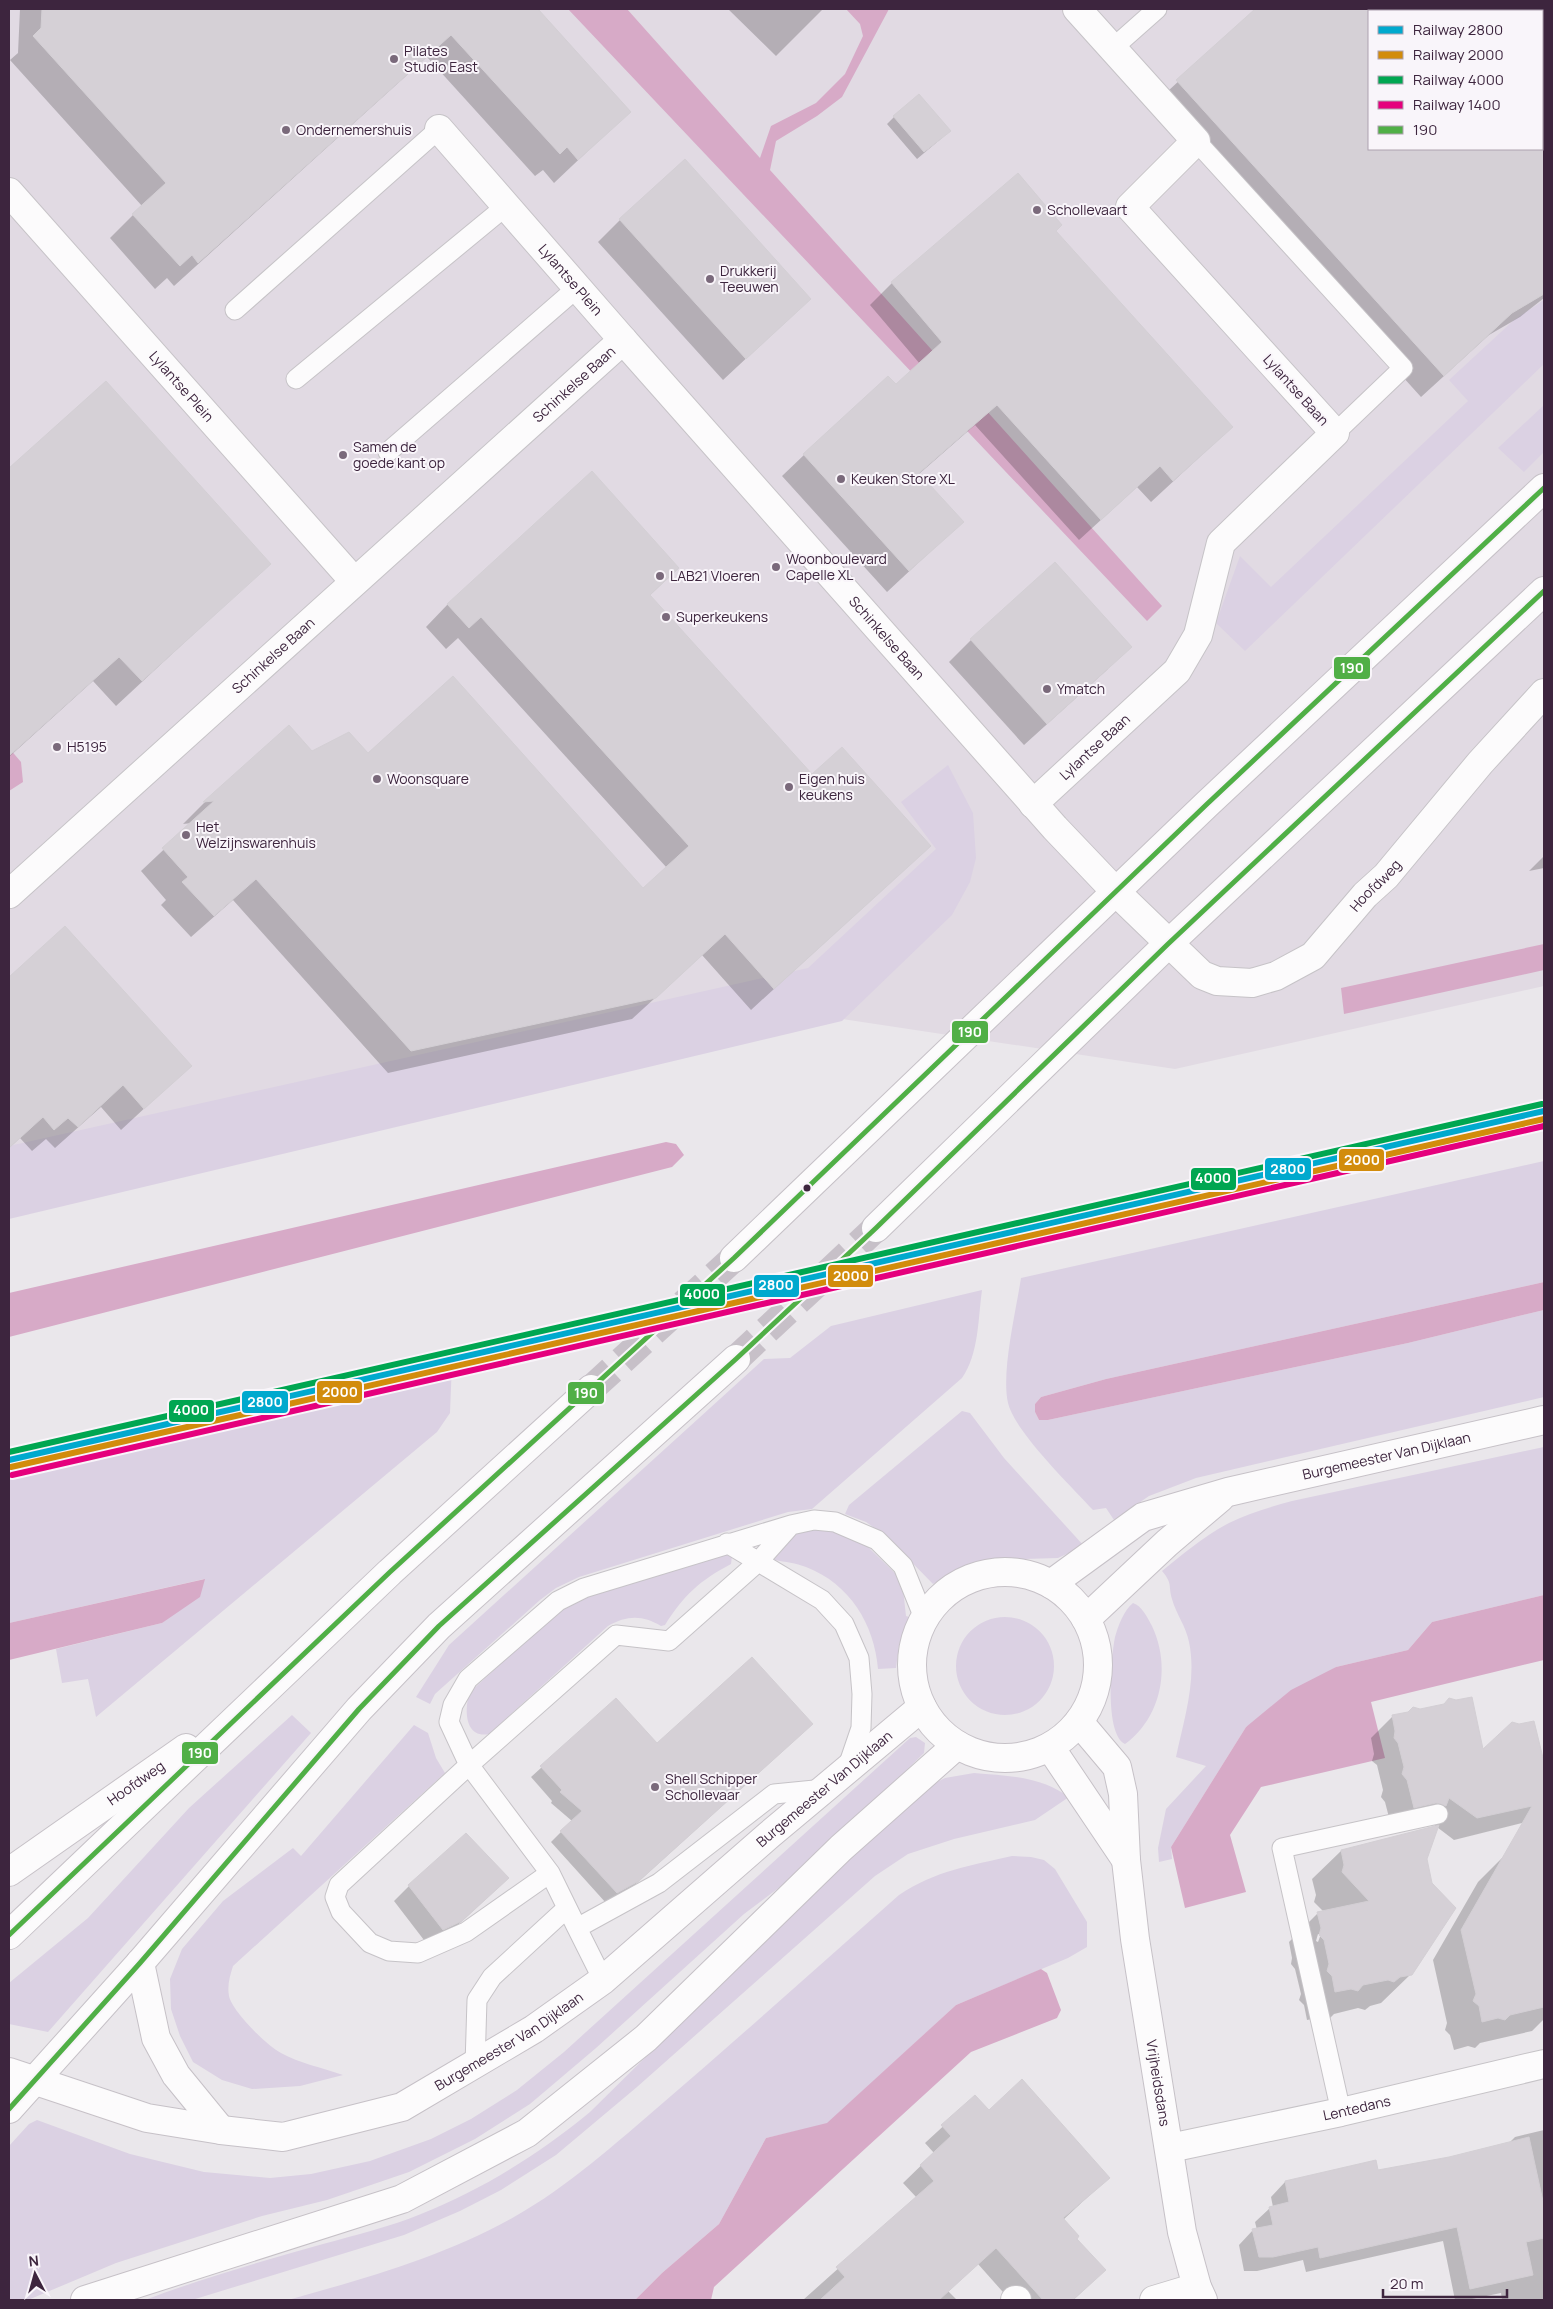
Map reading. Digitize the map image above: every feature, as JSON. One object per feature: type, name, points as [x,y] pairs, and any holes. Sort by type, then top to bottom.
[{"type":"street","points":[[1077,9],[1196,141]]},
{"type":"street","name":"Lylantse Plein","points":[[439,129],[623,340]]},
{"type":"street","name":"Lylantse Baan","points":[[1033,804],[1177,671],[1198,635],[1221,543],[1335,433],[1130,207],[1196,141]]},
{"type":"street","name":"Lylantse Plein","points":[[9,192],[354,581]]},
{"type":"street","name":"Schinkelse Baan","points":[[9,894],[623,340],[1033,804],[1168,944]]},
{"type":"street","points":[[734,1258],[1213,798],[1544,488]]},
{"type":"street","points":[[876,1228],[1168,944],[1544,591]]},
{"type":"street","name":"Hoofdweg","points":[[1168,944],[1202,976],[1217,981],[1252,984],[1276,976],[1313,956],[1365,895],[1386,876],[1480,763],[1544,693]]},
{"type":"street","points":[[9,2109],[140,1964],[359,1709],[438,1626],[736,1359]]},
{"type":"street","name":"Hoofdweg","points":[[9,1935],[390,1572],[590,1389]]},
{"type":"street","name":"Burgemeester Van Dijklaan","points":[[1051,1584],[1143,1517],[1228,1492],[1544,1420]]},
{"type":"street","name":"Burgemeester Van Dijklaan","points":[[1086,1619],[1168,1543],[1228,1492]]},
{"type":"street","points":[[1017,1572],[1051,1584],[1074,1603],[1086,1619],[1094,1638],[1098,1658],[1098,1676],[1088,1708],[1079,1722],[1061,1740],[1032,1754],[1012,1758],[983,1756],[957,1745],[930,1720],[922,1707],[914,1684],[912,1658],[918,1631],[924,1618],[933,1606],[949,1591],[968,1580],[982,1575],[1017,1572]]},
{"type":"street","name":"Hoofdweg","points":[[9,1872],[263,1694]]},
{"type":"street","name":"Burgemeester Van Dijklaan","points":[[9,2072],[147,2118],[221,2130],[283,2137],[402,2106],[534,2029],[603,1980],[769,1835],[827,1789],[922,1707]]},
{"type":"street","name":"Vrijheidsdans","points":[[1079,1722],[1117,1766],[1123,1794],[1126,1860],[1135,1939],[1182,2232],[1200,2294]]},
{"type":"street","points":[[85,2300],[402,2199],[527,2133],[646,2038],[841,1848],[957,1745]]},
{"type":"street","name":"Vrijheidsdans","points":[[1050,1746],[1126,1860]]},
{"type":"street","points":[[140,1964],[156,2038],[176,2075],[221,2130]]},
{"type":"street","name":"Lentedans","points":[[1170,2148],[1341,2112],[1544,2064]]},
{"type":"street","points":[[1154,2300],[1200,2294]]},
{"type":"lane","points":[[1113,48],[1157,9]]},
{"type":"lane","points":[[235,310],[439,129]]},
{"type":"lane","points":[[1196,141],[1403,368],[1335,433]]},
{"type":"lane","points":[[296,380],[506,206]]},
{"type":"lane","points":[[388,452],[578,287]]},
{"type":"lane","points":[[603,1980],[550,1873],[469,1764],[449,1722],[453,1705],[468,1679],[558,1601],[584,1588],[727,1543],[814,1520],[835,1522],[877,1540],[903,1566],[924,1618]]},
{"type":"lane","points":[[550,1873],[466,1932],[418,1953],[389,1951],[370,1943],[341,1912],[335,1897],[339,1885],[469,1764],[616,1635],[669,1641],[757,1563],[791,1525]]},
{"type":"lane","points":[[727,1543],[757,1563],[822,1600],[844,1624],[859,1658],[862,1711],[861,1728],[847,1770]]},
{"type":"lane","points":[[577,1928],[659,1883],[774,1794],[827,1789]]},
{"type":"lane","points":[[1341,2112],[1282,1848],[1438,1814]]},
{"type":"lane","points":[[475,2065],[477,2000],[492,1977],[567,1908]]},
{"type":"shaded area","name":"Woonboulevard Capelle XL","points":[[9,9],[1544,9],[1544,986],[1175,1069],[829,1017],[9,1213]]},
{"type":"shaded area","points":[[568,9],[627,9],[760,158],[771,126],[816,103],[845,74],[863,36],[860,24],[846,9],[889,9],[842,97],[817,116],[776,141],[770,170],[1162,606],[1147,621]]},
{"type":"shaded area","points":[[1544,300],[1544,364],[1245,651],[1216,623],[1240,556],[1271,587],[1468,401],[1449,380],[1514,320]]},
{"type":"shaded area","points":[[1544,405],[1544,452],[1524,472],[1498,448]]},
{"type":"shaded area","points":[[9,748],[21,762],[23,782],[9,791]]},
{"type":"shaded area","points":[[948,765],[973,813],[976,858],[970,882],[952,915],[842,1021],[9,1219],[9,1146],[808,968],[936,849],[901,802]]},
{"type":"shaded area","points":[[1544,944],[1544,970],[1344,1014],[1341,988]]},
{"type":"shaded area","points":[[666,1142],[676,1144],[684,1155],[672,1167],[9,1337],[9,1293]]},
{"type":"shaded area","points":[[1544,1161],[1544,1282],[1106,1379],[1041,1397],[1035,1404],[1035,1412],[1039,1420],[1048,1420],[1408,1343],[1544,1310],[1544,1397],[1196,1478],[1149,1496],[1114,1520],[1106,1508],[1093,1510],[1032,1443],[1013,1415],[1008,1403],[1006,1375],[1021,1278]]},
{"type":"shaded area","points":[[1544,1282],[1544,1310],[1408,1343],[1048,1420],[1039,1420],[1035,1412],[1035,1404],[1041,1397],[1106,1379]]},
{"type":"shaded area","points":[[982,1290],[975,1347],[968,1369],[962,1378],[812,1509],[788,1512],[579,1577],[556,1588],[540,1600],[435,1694],[430,1704],[416,1697],[449,1645],[764,1359],[790,1358],[831,1326]]},
{"type":"shaded area","points":[[452,1362],[450,1413],[437,1432],[96,1717],[88,1679],[62,1683],[56,1649],[162,1623],[204,1579],[9,1623],[9,1463]]},
{"type":"shaded area","points":[[962,1411],[970,1413],[1004,1458],[1084,1546],[1058,1558],[986,1560],[968,1565],[933,1584],[886,1536],[866,1522],[845,1514],[849,1505]]},
{"type":"shaded area","points":[[1544,1447],[1544,1595],[1432,1622],[1408,1650],[1336,1667],[1246,1727],[1171,1847],[1172,1859],[1159,1862],[1158,1848],[1166,1809],[1206,1766],[1176,1757],[1191,1685],[1191,1656],[1188,1636],[1174,1604],[1169,1582],[1162,1571],[1194,1545],[1220,1528],[1260,1510],[1292,1501]]},
{"type":"shaded area","points":[[822,1529],[840,1532],[868,1547],[902,1580],[906,1616],[909,1617],[899,1645],[896,1668],[878,1669],[876,1652],[865,1621],[847,1595],[835,1584],[822,1574],[806,1567],[773,1558],[792,1533]]},
{"type":"shaded area","points":[[727,1553],[732,1556],[731,1564],[710,1576],[693,1590],[679,1605],[665,1625],[661,1626],[641,1618],[628,1618],[615,1622],[608,1626],[489,1734],[475,1732],[470,1727],[467,1706],[470,1692],[561,1609],[583,1598]]},
{"type":"shaded area","points":[[205,1579],[200,1597],[162,1623],[9,1660],[9,1623]]},
{"type":"shaded area","points":[[1544,1595],[1544,1660],[1371,1702],[1385,1758],[1261,1787],[1230,1835],[1246,1892],[1185,1908],[1171,1847],[1246,1727],[1291,1690],[1336,1667],[1408,1650],[1432,1622]]},
{"type":"shaded area","points":[[1133,1603],[1142,1609],[1152,1626],[1158,1641],[1162,1674],[1160,1690],[1148,1720],[1138,1733],[1125,1744],[1118,1737],[1114,1726],[1111,1677],[1116,1633],[1124,1614]]},
{"type":"shaded area","points":[[1005,1617],[1024,1621],[1040,1631],[1050,1647],[1054,1666],[1050,1685],[1040,1701],[1024,1711],[1005,1715],[986,1711],[970,1701],[960,1685],[956,1666],[960,1647],[970,1631],[986,1621]]},
{"type":"shaded area","points":[[292,1715],[311,1733],[48,2032],[9,2024],[9,1983],[88,1918],[189,1808]]},
{"type":"shaded area","points":[[414,1725],[428,1733],[436,1758],[445,1773],[233,1966],[229,1981],[228,1992],[236,2010],[267,2043],[295,2060],[343,2075],[300,2086],[252,2089],[222,2080],[193,2062],[180,2036],[171,2009],[170,1979],[182,1949],[223,1901],[293,1848],[301,1856]]},
{"type":"shaded area","points":[[916,1737],[925,1743],[924,1753],[809,1865],[744,1914],[596,2048],[530,2104],[475,2139],[409,2172],[327,2200],[262,2216],[116,2263],[28,2300],[9,2300],[9,2146],[29,2124],[37,2120],[130,2154],[204,2172],[270,2178],[311,2174],[370,2161],[431,2139],[471,2119],[517,2090],[564,2052],[910,1738]]},
{"type":"shaded area","points":[[974,1773],[1011,1776],[1035,1781],[1058,1790],[1069,1797],[1035,1820],[954,1839],[908,1854],[875,1876],[637,2087],[556,2155],[501,2190],[460,2211],[404,2235],[192,2300],[145,2300],[233,2270],[409,2219],[466,2194],[509,2170],[551,2142],[590,2112],[810,1895],[871,1840],[923,1789],[945,1778]]},
{"type":"shaded area","points":[[1012,1856],[1044,1860],[1055,1869],[1087,1922],[1087,1947],[1068,1958],[956,2005],[827,2124],[766,2138],[719,2224],[662,2273],[635,2300],[288,2300],[375,2275],[432,2255],[487,2231],[534,2205],[573,2178],[628,2133],[899,1895],[940,1874]]},
{"type":"shaded area","points":[[1041,1969],[1047,1973],[1061,2010],[1057,2018],[971,2052],[714,2287],[711,2300],[635,2300],[662,2273],[719,2224],[766,2138],[827,2123],[956,2005]]},
{"type":"building","points":[[42,9],[538,9],[631,112],[578,160],[567,147],[560,154],[451,35],[198,263],[192,255],[180,266],[132,214],[166,183],[33,36],[41,28]]},
{"type":"building","points":[[1255,9],[1369,9],[1368,150],[1544,149],[1544,294],[1512,313],[1444,376],[1176,80]]},
{"type":"building","points":[[919,94],[951,131],[924,152],[893,116]]},
{"type":"building","points":[[685,159],[811,299],[746,359],[619,219]]},
{"type":"building","points":[[1018,173],[1062,225],[1056,231],[1233,427],[1173,481],[1160,466],[1101,520],[997,405],[919,473],[964,522],[909,571],[803,454],[888,376],[896,384],[942,342],[891,282]]},
{"type":"building","points":[[106,381],[271,564],[142,681],[119,657],[9,756],[9,468]]},
{"type":"building","points":[[592,471],[679,568],[650,595],[812,774],[842,747],[931,846],[774,989],[725,934],[656,998],[411,1051],[256,879],[214,916],[182,882],[188,877],[162,848],[214,801],[203,802],[289,725],[312,751],[349,732],[368,753],[453,676],[643,888],[689,846],[481,617],[469,628],[447,604]]},
{"type":"building","points":[[1055,562],[1132,647],[1047,724],[970,639]]},
{"type":"building","points":[[65,926],[192,1066],[144,1109],[123,1085],[78,1127],[68,1118],[54,1130],[43,1117],[9,1148],[9,977]]},
{"type":"building","points":[[752,1657],[813,1724],[639,1881],[617,1893],[560,1831],[582,1811],[560,1792],[562,1790],[540,1766],[616,1698],[657,1743]]},
{"type":"building","points":[[1472,1697],[1483,1749],[1512,1722],[1519,1724],[1534,1721],[1544,1762],[1544,2007],[1510,2015],[1505,2020],[1498,2018],[1482,2022],[1479,2006],[1473,2001],[1476,1994],[1461,1930],[1532,1806],[1477,1818],[1449,1798],[1446,1806],[1436,1803],[1414,1808],[1407,1780],[1402,1774],[1404,1767],[1398,1743],[1394,1738],[1395,1731],[1392,1715],[1408,1712],[1413,1707],[1420,1709],[1444,1704],[1449,1698],[1456,1700]]},
{"type":"building","points":[[1439,1825],[1427,1859],[1432,1883],[1456,1908],[1412,1975],[1400,1977],[1394,1982],[1388,1980],[1363,1985],[1358,1991],[1351,1989],[1335,1992],[1332,1976],[1327,1971],[1329,1964],[1324,1940],[1319,1935],[1321,1928],[1317,1912],[1369,1901],[1342,1872],[1344,1865],[1341,1850]]},
{"type":"building","points":[[466,1833],[509,1878],[462,1921],[443,1930],[408,1885]]},
{"type":"building","points":[[1022,2079],[1110,2178],[1063,2218],[1079,2236],[1077,2239],[1106,2270],[1073,2300],[1043,2300],[996,2248],[939,2300],[820,2300],[845,2277],[836,2267],[934,2181],[920,2165],[951,2136],[941,2125],[975,2095],[989,2110]]},
{"type":"building","points":[[1529,2137],[1544,2206],[1544,2238],[1526,2242],[1533,2275],[1470,2289],[1457,2227],[1320,2258],[1318,2247],[1273,2257],[1259,2257],[1252,2229],[1273,2225],[1269,2207],[1289,2202],[1285,2181],[1376,2160],[1378,2170],[1449,2157]]},
{"type":"tunnel","points":[[736,1359],[876,1228]]},
{"type":"tunnel","points":[[591,1389],[734,1258]]},
{"type":"rail line","name":"4000","points":[[9,1452],[1542,1104]]},
{"type":"rail line","name":"2800","points":[[9,1460],[1544,1111]]},
{"type":"rail line","name":"2000","points":[[11,1467],[1544,1119]]},
{"type":"rail line","name":"1400","points":[[12,1475],[1544,1126]]},
{"type":"transit line","name":"190","points":[[9,1935],[390,1572],[734,1258],[1206,805],[1544,488]]},
{"type":"transit line","name":"190","points":[[9,2109],[140,1963],[359,1709],[439,1626],[736,1359],[876,1228],[1168,944],[1544,591]]},
{"type":"place","name":"Pilates Studio East","points":[[394,59]]},
{"type":"place","name":"Ondernemershuis","points":[[286,130]]},
{"type":"place","name":"Schollevaart","points":[[1037,210]]},
{"type":"place","name":"Drukkerij Teeuwen","points":[[710,279]]},
{"type":"place","name":"Samen de goede kant op","points":[[343,455]]},
{"type":"place","name":"Keuken Store XL","points":[[841,479]]},
{"type":"place","name":"Woonboulevard Capelle XL","points":[[776,567]]},
{"type":"place","name":"LAB21 Vloeren","points":[[660,576]]},
{"type":"place","name":"Superkeukens","points":[[666,617]]},
{"type":"place","name":"Ymatch","points":[[1047,689]]},
{"type":"place","name":"H5195","points":[[57,747]]},
{"type":"place","name":"Woonsquare","points":[[377,779]]},
{"type":"place","name":"Eigen huis keukens","points":[[789,787]]},
{"type":"place","name":"Het Welzijnswarenhuis","points":[[186,835]]},
{"type":"place","name":"Shell Schipper Schollevaar","points":[[655,1787]]}]
